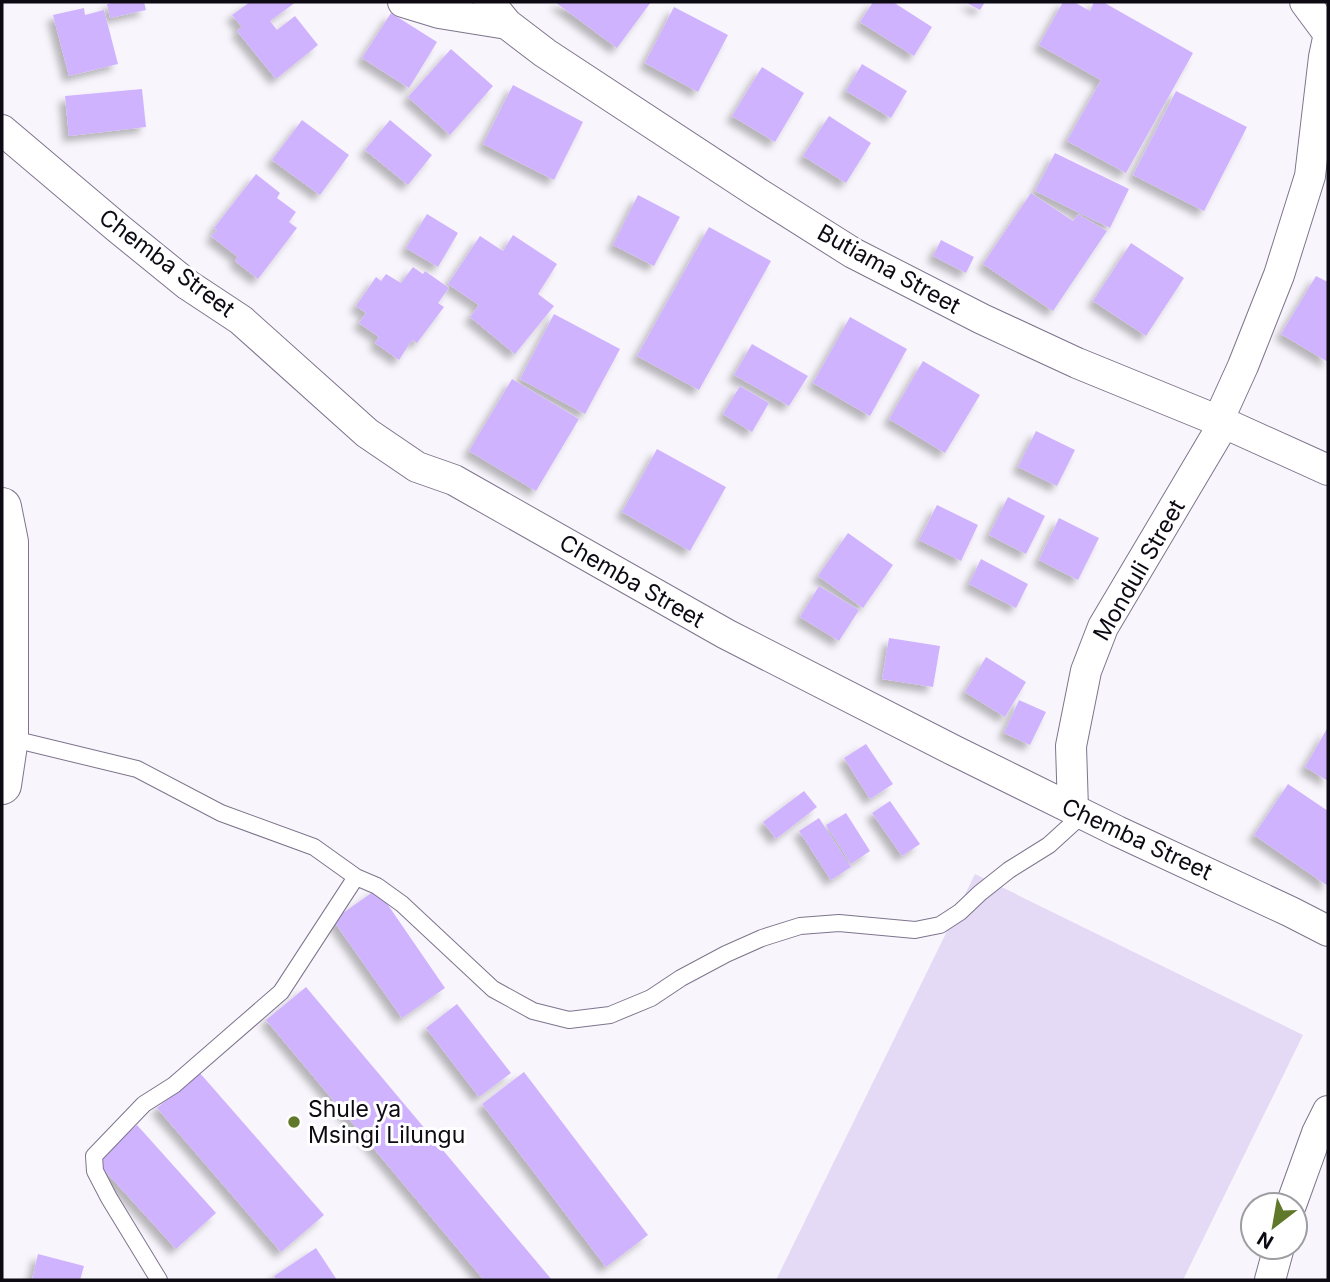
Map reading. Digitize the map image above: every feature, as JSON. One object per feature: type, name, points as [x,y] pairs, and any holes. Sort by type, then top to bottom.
[{"type":"main road","points":[[2,507],[9,542],[9,738],[2,785]]},
{"type":"street","points":[[403,2],[439,13],[497,10]]},
{"type":"street","points":[[1304,2],[1328,36]]},
{"type":"street","name":"Butiama Street","points":[[497,10],[545,53],[606,95],[853,253],[982,319],[1077,363],[1221,422],[1328,470]]},
{"type":"street","name":"Monduli Street","points":[[1078,812],[1071,747],[1086,671],[1103,627],[1221,422],[1279,275],[1310,176],[1328,36]]},
{"type":"street","name":"Chemba Street","points":[[2,130],[187,285],[241,320],[367,433],[417,467],[454,480],[726,634],[955,751],[1328,931]]},
{"type":"street","points":[[1296,1191],[1328,1111]]},
{"type":"street","points":[[1270,1280],[1275,1261]]},
{"type":"lane","points":[[9,738],[137,769],[221,813],[314,847],[401,904],[493,989],[533,1011],[569,1020],[610,1014],[650,998],[726,954],[762,938],[800,926],[839,923],[915,930],[940,925],[960,912],[1009,870],[1049,845],[1078,812]]},
{"type":"lane","points":[[159,1280],[109,1198],[95,1171],[94,1156],[144,1104],[174,1085],[281,992],[356,877]]},
{"type":"shaded area","points":[[975,874],[1303,1035],[1183,1280],[776,1280]]},
{"type":"building","points":[[144,2],[146,10],[110,18],[107,4]]},
{"type":"building","points":[[250,2],[296,2],[270,21],[277,30],[295,16],[318,45],[276,79],[237,31],[242,27],[232,15]]},
{"type":"building","points":[[555,2],[651,2],[617,48]]},
{"type":"building","points":[[873,2],[893,2],[932,27],[914,56],[860,22]]},
{"type":"building","points":[[965,2],[985,2],[980,10]]},
{"type":"building","points":[[1063,2],[1074,2],[1090,11],[1094,2],[1103,2],[1193,53],[1126,173],[1067,141],[1101,80],[1039,45]]},
{"type":"building","points":[[674,7],[728,35],[698,92],[645,63]]},
{"type":"building","points":[[84,8],[85,15],[104,10],[118,64],[69,76],[53,15]]},
{"type":"building","points":[[391,13],[437,42],[409,88],[362,58]]},
{"type":"building","points":[[451,49],[493,86],[450,135],[408,97]]},
{"type":"building","points":[[862,64],[907,91],[891,118],[846,91]]},
{"type":"building","points":[[762,67],[804,93],[775,142],[732,116]]},
{"type":"building","points":[[513,85],[583,122],[554,180],[483,144]]},
{"type":"building","points":[[142,89],[146,127],[69,136],[65,96]]},
{"type":"building","points":[[1176,91],[1247,127],[1204,211],[1133,175]]},
{"type":"building","points":[[829,116],[871,143],[846,183],[803,156]]},
{"type":"building","points":[[302,120],[349,155],[320,195],[272,160]]},
{"type":"building","points":[[390,120],[432,155],[408,185],[365,150]]},
{"type":"building","points":[[1055,153],[1129,189],[1110,228],[1035,191]]},
{"type":"building","points":[[256,174],[280,193],[277,198],[296,212],[289,222],[297,228],[258,279],[235,261],[238,257],[211,236],[217,230],[214,228]]},
{"type":"building","points":[[1031,193],[1073,221],[1078,214],[1107,231],[1053,311],[983,264]]},
{"type":"building","points":[[638,195],[680,217],[654,266],[613,245]]},
{"type":"building","points":[[427,214],[458,233],[438,267],[406,248]]},
{"type":"building","points":[[709,227],[771,261],[699,390],[637,356]]},
{"type":"building","points":[[513,235],[557,264],[538,294],[554,306],[515,354],[470,317],[479,305],[448,284],[480,236],[503,251]]},
{"type":"building","points":[[941,240],[974,257],[966,273],[933,256]]},
{"type":"building","points":[[1131,243],[1184,278],[1146,336],[1093,301]]},
{"type":"building","points":[[413,267],[423,274],[425,271],[449,288],[438,303],[444,307],[417,343],[412,340],[399,360],[375,343],[379,337],[359,323],[366,313],[356,306],[376,277],[381,281],[386,274],[401,283]]},
{"type":"building","points":[[1316,276],[1328,282],[1328,362],[1281,334]]},
{"type":"building","points":[[554,314],[620,349],[585,414],[520,379]]},
{"type":"building","points":[[850,317],[907,349],[870,416],[813,383]]},
{"type":"building","points":[[752,344],[808,376],[789,406],[734,375]]},
{"type":"building","points":[[923,361],[980,395],[945,453],[889,419]]},
{"type":"building","points":[[512,379],[579,419],[536,491],[469,451]]},
{"type":"building","points":[[740,386],[769,403],[752,432],[723,414]]},
{"type":"building","points":[[1036,431],[1075,450],[1057,486],[1018,467]]},
{"type":"building","points":[[657,449],[726,487],[690,551],[622,512]]},
{"type":"building","points":[[1008,497],[1045,516],[1026,554],[989,535]]},
{"type":"building","points":[[937,505],[978,525],[961,561],[919,540]]},
{"type":"building","points":[[1059,518],[1099,538],[1078,580],[1039,560]]},
{"type":"building","points":[[848,533],[893,565],[863,608],[818,576]]},
{"type":"building","points":[[981,559],[1028,584],[1016,608],[969,584]]},
{"type":"building","points":[[819,586],[859,610],[839,641],[800,617]]},
{"type":"building","points":[[889,638],[940,646],[933,687],[882,679]]},
{"type":"building","points":[[986,657],[1026,682],[1005,717],[965,692]]},
{"type":"building","points":[[1019,700],[1046,712],[1030,745],[1004,733]]},
{"type":"building","points":[[1328,727],[1328,781],[1305,767]]},
{"type":"building","points":[[866,744],[893,784],[870,799],[844,758]]},
{"type":"building","points":[[1288,784],[1328,811],[1328,886],[1254,835]]},
{"type":"building","points":[[804,791],[817,807],[776,839],[763,822]]},
{"type":"building","points":[[890,801],[920,844],[902,856],[872,813]]},
{"type":"building","points":[[846,813],[870,851],[851,864],[826,825]]},
{"type":"building","points":[[819,818],[851,867],[831,880],[799,831]]},
{"type":"building","points":[[377,889],[445,988],[402,1018],[333,920]]},
{"type":"building","points":[[306,987],[552,1280],[484,1280],[266,1020]]},
{"type":"building","points":[[457,1004],[511,1073],[479,1097],[426,1028]]},
{"type":"building","points":[[199,1072],[324,1215],[281,1252],[157,1108]]},
{"type":"building","points":[[524,1072],[648,1235],[606,1267],[482,1104]]},
{"type":"building","points":[[137,1125],[216,1213],[176,1249],[96,1161]]},
{"type":"building","points":[[316,1248],[337,1280],[277,1280],[274,1276]]},
{"type":"building","points":[[38,1254],[84,1266],[80,1280],[32,1280]]},
{"type":"place","name":"Shule ya Msingi Lilungu","points":[[294,1122]]}]
